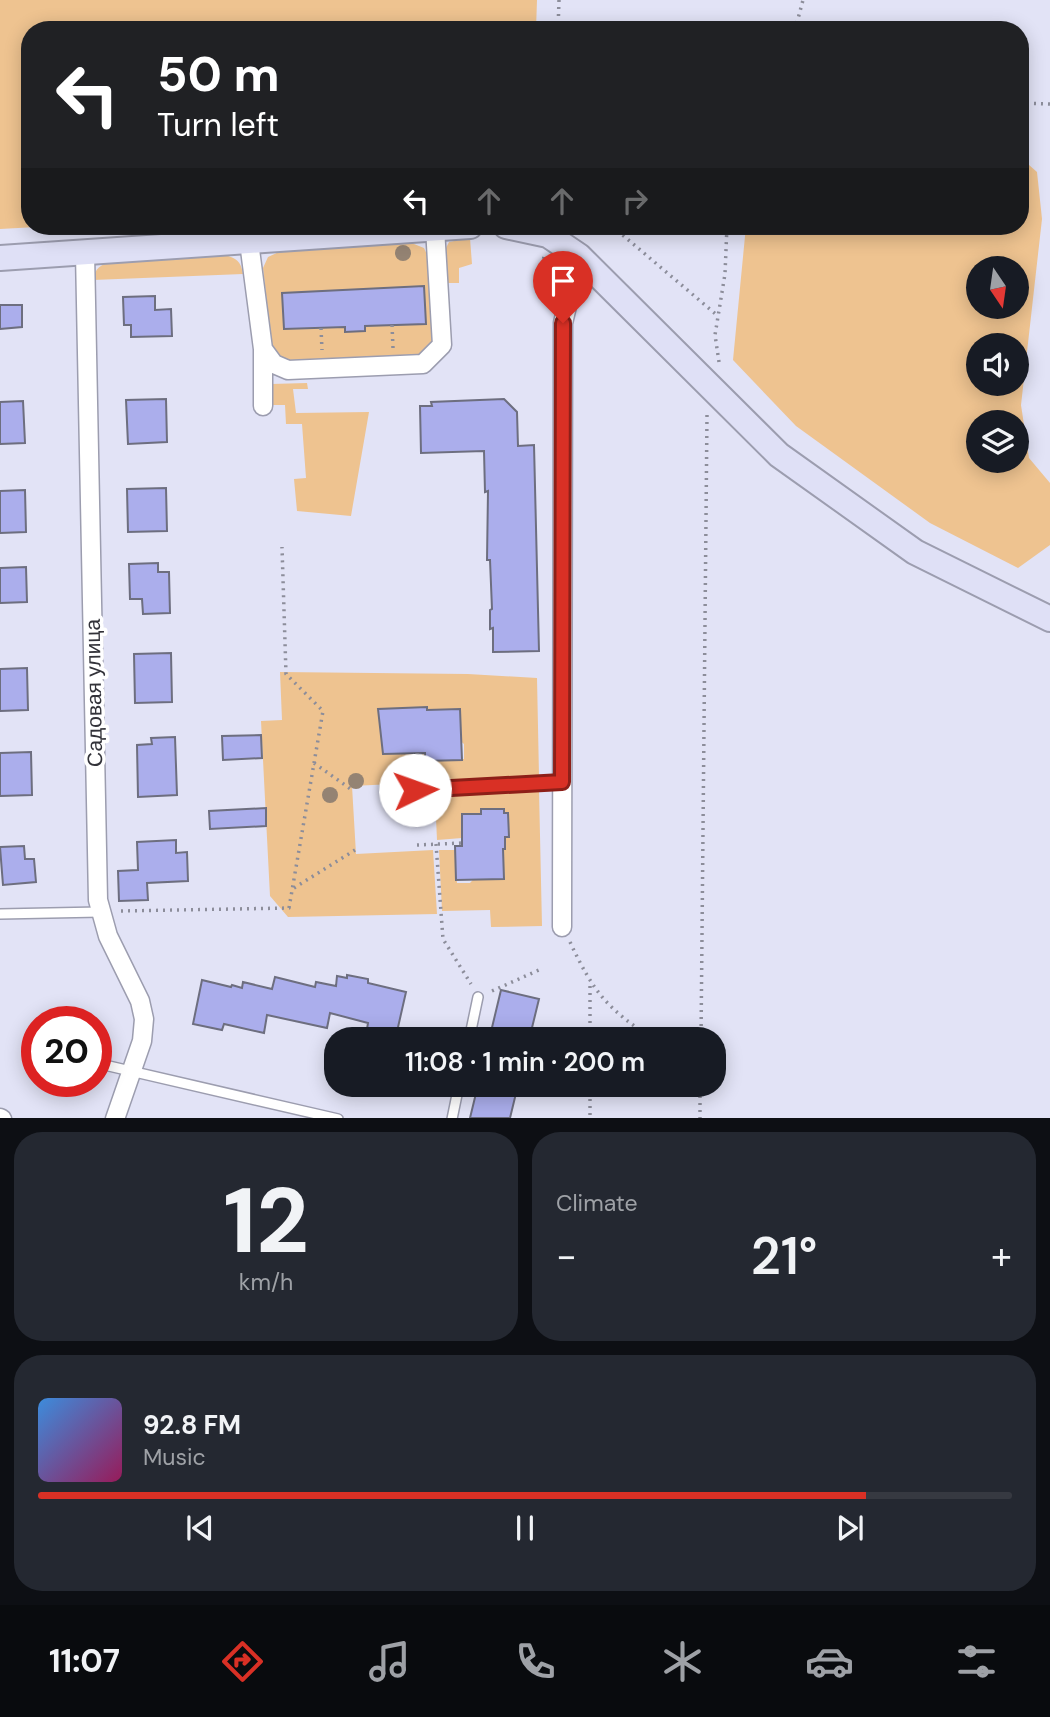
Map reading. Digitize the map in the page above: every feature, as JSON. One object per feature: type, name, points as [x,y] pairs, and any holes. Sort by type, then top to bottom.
[{"type":"main road","points":[[0,258],[342,235]]},
{"type":"main road","points":[[548,235],[579,256],[713,372],[779,455],[915,552],[1050,619]]},
{"type":"street","points":[[263,349],[274,364],[288,370],[423,364],[442,345],[435,235]]},
{"type":"street","points":[[250,242],[263,349],[263,406]]},
{"type":"street","name":"Садовая улица","points":[[85,253],[100,912],[108,936],[140,1001],[144,1019],[142,1041],[115,1118]]},
{"type":"street","points":[[562,927],[563,323],[579,256]]},
{"type":"lane","points":[[417,789],[562,782]]},
{"type":"lane","points":[[0,914],[100,912]]},
{"type":"lane","points":[[472,1027],[478,997]]},
{"type":"lane","points":[[112,1067],[338,1118]]},
{"type":"lane","points":[[452,1118],[456,1097]]},
{"type":"path","points":[[558,21],[559,0]]},
{"type":"path","points":[[797,21],[803,0]]},
{"type":"path","points":[[1029,103],[1050,104]]},
{"type":"path","points":[[623,235],[718,316]]},
{"type":"path","points":[[701,1027],[713,372],[715,335],[725,274],[727,235]]},
{"type":"path","points":[[545,248],[542,265],[572,286]]},
{"type":"path","points":[[100,912],[289,908],[323,711],[286,674],[282,547]]},
{"type":"path","points":[[417,753],[417,789]]},
{"type":"path","points":[[314,763],[352,790]]},
{"type":"path","points":[[417,845],[462,843]]},
{"type":"path","points":[[436,844],[443,939],[478,997],[539,970]]},
{"type":"path","points":[[294,888],[355,850]]},
{"type":"path","points":[[562,927],[590,984],[621,1017],[636,1027]]},
{"type":"path","points":[[590,984],[590,1027]]},
{"type":"path","points":[[590,1097],[590,1118]]},
{"type":"path","points":[[700,1097],[700,1118]]},
{"type":"shaded area","points":[[0,0],[537,0],[536,21],[21,21],[21,228],[0,229]]},
{"type":"shaded area","points":[[1029,165],[1037,172],[1042,219],[1029,334],[966,333],[966,396],[1022,396],[1022,410],[966,410],[966,473],[1029,473],[1029,458],[1050,483],[1050,545],[1018,568],[930,523],[796,426],[733,360],[745,235],[1029,235]]},
{"type":"shaded area","points":[[470,238],[472,264],[459,268],[459,283],[446,283],[445,250],[449,242]]},
{"type":"shaded area","points":[[409,242],[424,248],[430,261],[435,354],[423,364],[274,364],[263,268],[268,257],[281,251]]},
{"type":"shaded area","points":[[225,255],[237,261],[243,274],[93,280],[99,267],[112,262]]},
{"type":"shaded area","points":[[307,383],[308,389],[293,389],[296,413],[369,412],[351,516],[297,511],[294,479],[306,478],[302,424],[286,424],[285,405],[272,405],[271,384]]},
{"type":"shaded area","points":[[280,672],[468,674],[537,678],[539,776],[423,782],[422,753],[425,753],[426,761],[464,759],[464,744],[427,713],[426,707],[378,709],[383,754],[413,754],[414,783],[352,786],[356,854],[433,850],[437,914],[288,917],[270,896],[261,721],[282,720]]},
{"type":"shaded area","points":[[539,790],[542,926],[491,927],[490,910],[442,911],[439,850],[455,850],[457,883],[470,883],[501,849],[505,849],[505,837],[509,837],[508,814],[504,813],[504,809],[481,809],[481,814],[462,814],[462,838],[437,840],[435,796]]},
{"type":"building","points":[[424,286],[426,324],[365,326],[365,331],[345,332],[345,327],[284,329],[282,293]]},
{"type":"building","points":[[155,296],[155,310],[171,309],[172,336],[131,337],[131,325],[124,325],[123,297]]},
{"type":"building","points":[[0,305],[22,305],[22,327],[0,329]]},
{"type":"building","points":[[166,399],[167,442],[128,444],[126,400]]},
{"type":"building","points":[[504,399],[517,412],[518,446],[534,445],[539,651],[493,652],[493,628],[490,629],[490,560],[487,560],[488,491],[485,492],[484,451],[421,453],[420,406],[432,406],[431,402]]},
{"type":"building","points":[[23,401],[25,443],[0,444],[0,402]]},
{"type":"building","points":[[166,488],[167,531],[128,532],[127,489]]},
{"type":"building","points":[[25,490],[26,532],[0,533],[0,491]]},
{"type":"building","points":[[158,563],[158,572],[169,572],[170,613],[143,614],[142,599],[130,599],[129,564]]},
{"type":"building","points":[[26,567],[27,602],[0,603],[0,568]]},
{"type":"building","points":[[171,653],[172,702],[135,703],[134,654]]},
{"type":"building","points":[[27,668],[28,710],[0,711],[0,669]]},
{"type":"building","points":[[427,707],[427,710],[460,709],[462,760],[425,761],[425,753],[383,754],[378,709]]},
{"type":"building","points":[[261,735],[262,758],[223,760],[222,736]]},
{"type":"building","points":[[175,737],[177,795],[138,797],[137,745],[152,744],[151,738]]},
{"type":"building","points":[[31,752],[32,795],[0,796],[0,753]]},
{"type":"building","points":[[266,808],[266,826],[210,829],[209,811]]},
{"type":"building","points":[[481,809],[504,809],[504,813],[508,813],[509,837],[505,837],[503,849],[504,879],[456,880],[455,846],[462,846],[462,814],[481,814]]},
{"type":"building","points":[[176,840],[176,853],[187,852],[188,881],[147,883],[148,900],[119,901],[118,871],[138,870],[137,842]]},
{"type":"building","points":[[24,846],[25,859],[34,859],[36,882],[3,885],[0,847]]},
{"type":"building","points":[[347,975],[368,979],[368,983],[406,992],[398,1027],[367,1027],[368,1023],[330,1013],[327,1027],[324,1027],[267,1015],[264,1033],[224,1024],[222,1030],[193,1024],[202,980],[242,988],[243,982],[272,989],[275,977],[315,987],[316,982],[336,986],[337,976],[347,978]]},
{"type":"building","points":[[501,990],[539,999],[532,1027],[492,1027]]},
{"type":"building","points":[[475,1097],[515,1097],[510,1118],[470,1118]]},
{"type":"route","points":[[415,790],[562,782],[563,323]]}]
